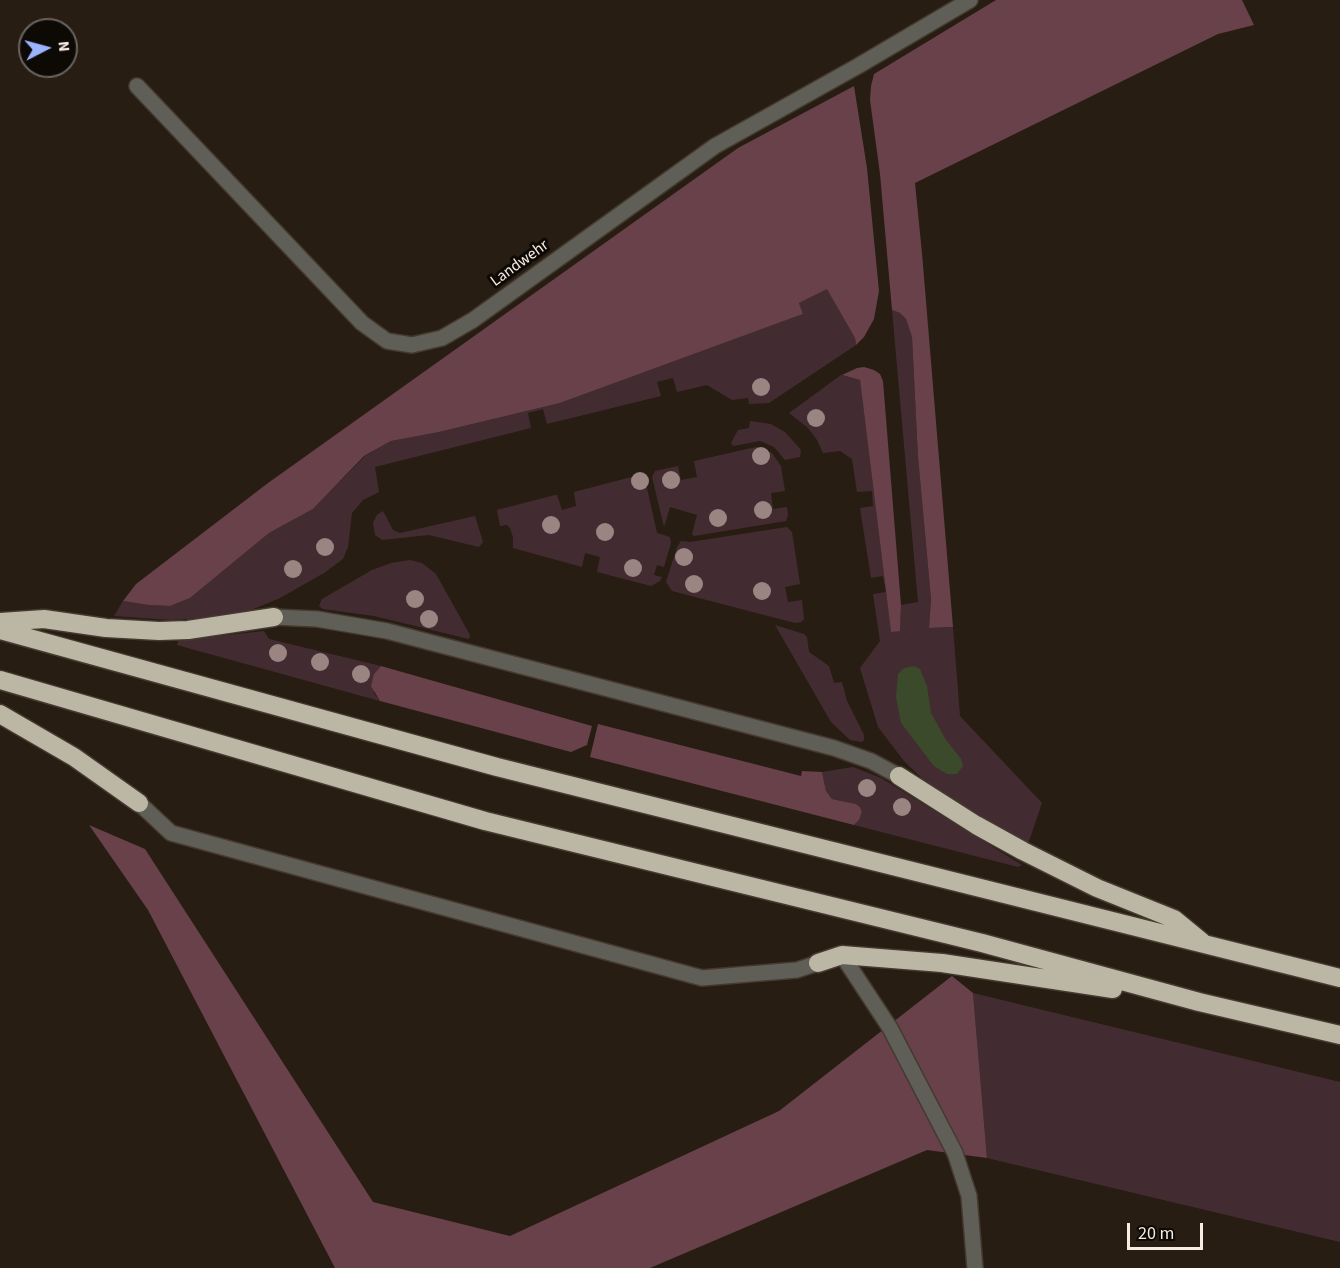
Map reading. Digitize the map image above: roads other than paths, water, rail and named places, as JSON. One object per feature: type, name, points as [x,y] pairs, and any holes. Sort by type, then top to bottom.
[{"type":"highway","points":[[0,622],[44,619],[106,628],[159,631],[198,629],[274,617]]},
{"type":"highway","points":[[0,630],[497,767],[1340,978]]},
{"type":"highway","points":[[0,680],[485,821],[982,943],[1199,1002],[1340,1035]]},
{"type":"highway","points":[[0,714],[74,757],[139,803]]},
{"type":"highway","points":[[899,776],[976,825],[1023,851],[1097,888],[1174,919],[1205,945]]},
{"type":"highway","points":[[818,963],[842,955],[942,963],[1199,1002]]},
{"type":"street","name":"Landwehr","points":[[137,86],[362,323],[387,341],[412,345],[442,338],[465,325],[716,146],[969,0]]},
{"type":"street","points":[[274,617],[317,619],[387,631],[834,748],[871,761],[899,776]]},
{"type":"street","points":[[139,803],[171,833],[702,978],[797,970],[818,963]]},
{"type":"street","points":[[842,955],[890,1028],[955,1152],[969,1196],[975,1268]]}]
